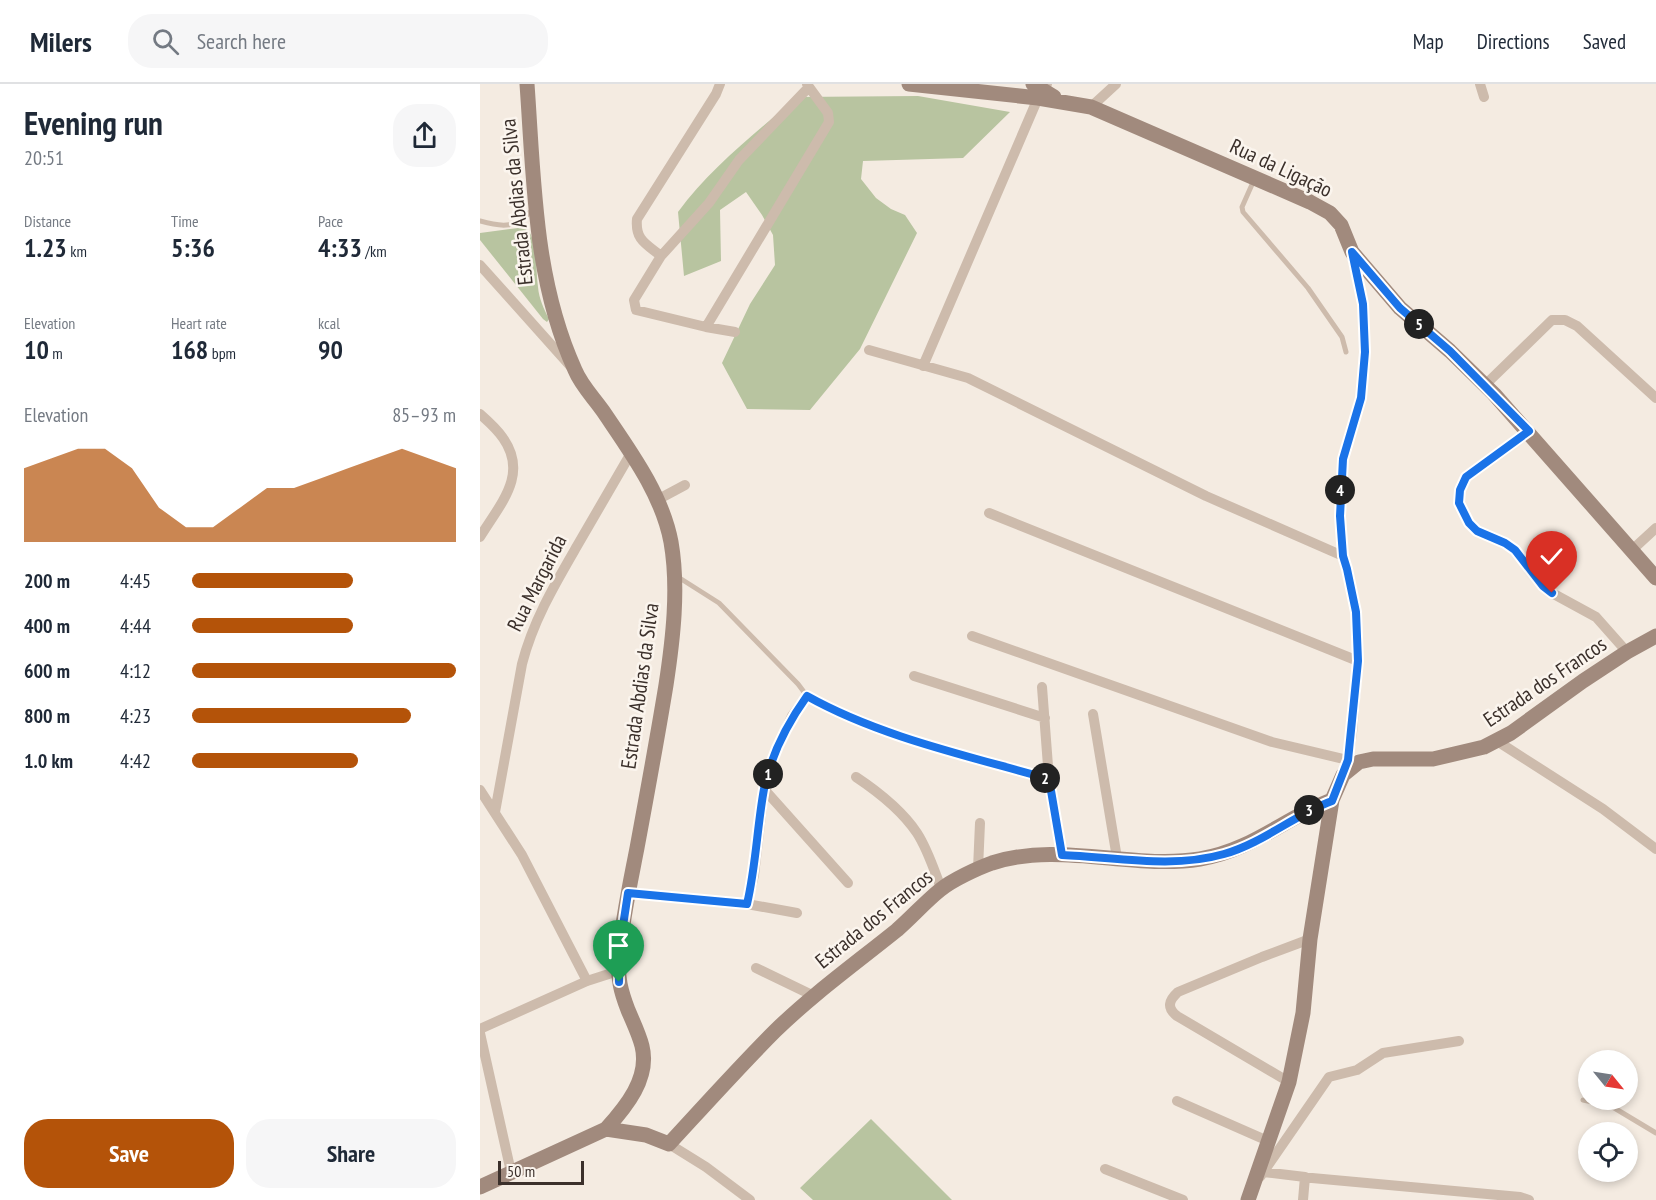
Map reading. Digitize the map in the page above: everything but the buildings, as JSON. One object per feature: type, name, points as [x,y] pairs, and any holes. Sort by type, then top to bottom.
[{"type":"street","name":"Estrada Abdias da Silva","points":[[527,84],[536,205],[547,289],[555,317],[576,373],[631,453],[657,500],[668,530],[674,575],[673,627],[667,677],[628,893],[618,971],[621,992],[641,1044],[643,1061],[641,1072],[626,1107],[606,1129]]},
{"type":"street","points":[[661,256],[642,241],[636,232],[637,219],[716,94],[720,84]]},
{"type":"street","name":"Rua da Ligação","points":[[909,84],[1040,89],[1059,100],[1091,107],[1310,202],[1330,213],[1341,225],[1352,252],[1400,308],[1450,351],[1529,431],[1656,578]]},
{"type":"street","points":[[1091,107],[1116,84]]},
{"type":"street","points":[[1480,84],[1484,97]]},
{"type":"street","points":[[706,327],[829,122],[828,113],[808,85],[739,160],[709,203],[661,256],[634,300],[636,310],[706,327],[735,332]]},
{"type":"street","points":[[923,366],[1040,89]]},
{"type":"street","points":[[1250,1195],[1289,1082],[1304,1013],[1311,939],[1332,801],[1348,760],[1358,661],[1356,612],[1343,556],[1340,516],[1341,484],[1343,459],[1361,398],[1365,352],[1363,304],[1352,252]]},
{"type":"street","points":[[480,265],[576,373]]},
{"type":"street","points":[[1485,385],[1552,320],[1565,320],[1577,326],[1656,398]]},
{"type":"street","points":[[869,350],[968,378],[1206,496],[1343,556]]},
{"type":"street","points":[[480,414],[502,436],[511,452],[514,467],[512,482],[480,537]]},
{"type":"street","points":[[1529,431],[1466,477],[1460,490],[1459,503],[1469,523],[1477,531],[1515,550],[1543,586],[1596,617],[1627,652]]},
{"type":"street","name":"Rua Margarida","points":[[495,812],[528,640],[538,616],[631,453]]},
{"type":"street","points":[[657,500],[685,485]]},
{"type":"street","points":[[989,513],[1358,661]]},
{"type":"street","points":[[1632,550],[1656,528]]},
{"type":"street","points":[[972,636],[1272,742],[1348,760]]},
{"type":"street","name":"Estrada dos Francos","points":[[1343,776],[1359,762],[1373,759],[1433,759],[1484,747],[1510,733],[1583,681],[1656,636]]},
{"type":"street","points":[[914,676],[1045,718]]},
{"type":"street","points":[[1042,687],[1049,779],[1062,855]]},
{"type":"street","points":[[747,904],[754,875],[764,789],[771,762],[792,716],[807,696],[842,714],[891,732],[1049,779]]},
{"type":"street","points":[[1093,714],[1117,858]]},
{"type":"street","points":[[1497,741],[1603,809],[1656,849]]},
{"type":"street","points":[[856,777],[878,792],[916,831],[927,850],[941,888]]},
{"type":"street","points":[[764,789],[848,884]]},
{"type":"street","points":[[480,790],[484,805],[495,812],[551,908],[587,981]]},
{"type":"street","name":"Estrada dos Francos","points":[[669,1144],[776,1031],[814,996],[900,927],[941,888],[991,863],[1010,859],[1062,855],[1170,861],[1224,854],[1251,844],[1307,811],[1332,801]]},
{"type":"street","points":[[978,869],[980,823]]},
{"type":"street","points":[[628,893],[747,904],[797,913]]},
{"type":"street","points":[[1289,1082],[1177,1016],[1171,1011],[1169,1004],[1178,992],[1311,939]]},
{"type":"street","points":[[756,968],[814,996]]},
{"type":"street","points":[[511,1172],[480,1031],[587,981],[618,971]]},
{"type":"street","points":[[1250,1195],[1263,1172],[1329,1077],[1357,1070],[1383,1053],[1459,1041]]},
{"type":"street","points":[[1177,1101],[1268,1141]]},
{"type":"street","points":[[480,1187],[606,1129],[646,1136],[669,1144],[706,1167],[750,1200]]},
{"type":"street","points":[[1105,1169],[1183,1200]]},
{"type":"street","points":[[1263,1172],[1509,1196],[1529,1200]]},
{"type":"street","points":[[1301,1177],[1305,1177],[1303,1200]]},
{"type":"lane","points":[[1255,178],[1242,207],[1243,212],[1308,288],[1342,337],[1346,352]]},
{"type":"lane","points":[[480,221],[506,226],[517,223],[536,205]]},
{"type":"lane","points":[[674,575],[719,603],[807,696]]},
{"type":"lane","points":[[1618,1110],[1656,1133]]},
{"type":"green space","points":[[918,96],[1010,112],[963,158],[863,161],[861,179],[876,198],[891,209],[905,215],[917,233],[860,349],[810,410],[747,409],[722,363],[750,304],[775,265],[773,235],[746,192],[720,210],[721,261],[684,276],[678,212],[719,166],[797,97]]},
{"type":"green space","points":[[526,227],[535,248],[539,291],[549,319],[547,322],[480,240],[480,233]]},
{"type":"green space","points":[[871,1119],[952,1200],[813,1200],[800,1188]]},
{"type":"route","points":[[619,982],[619,952],[628,893],[747,904],[754,875],[764,789],[771,762],[792,716],[807,696],[842,714],[891,732],[1049,779],[1062,855],[1170,861],[1224,854],[1251,844],[1307,811],[1332,801],[1348,760],[1358,661],[1356,612],[1343,556],[1340,516],[1343,459],[1361,398],[1365,352],[1363,304],[1352,252],[1400,308],[1450,351],[1529,431],[1466,477],[1460,490],[1459,503],[1469,523],[1477,531],[1515,550],[1543,586],[1552,593]]}]
